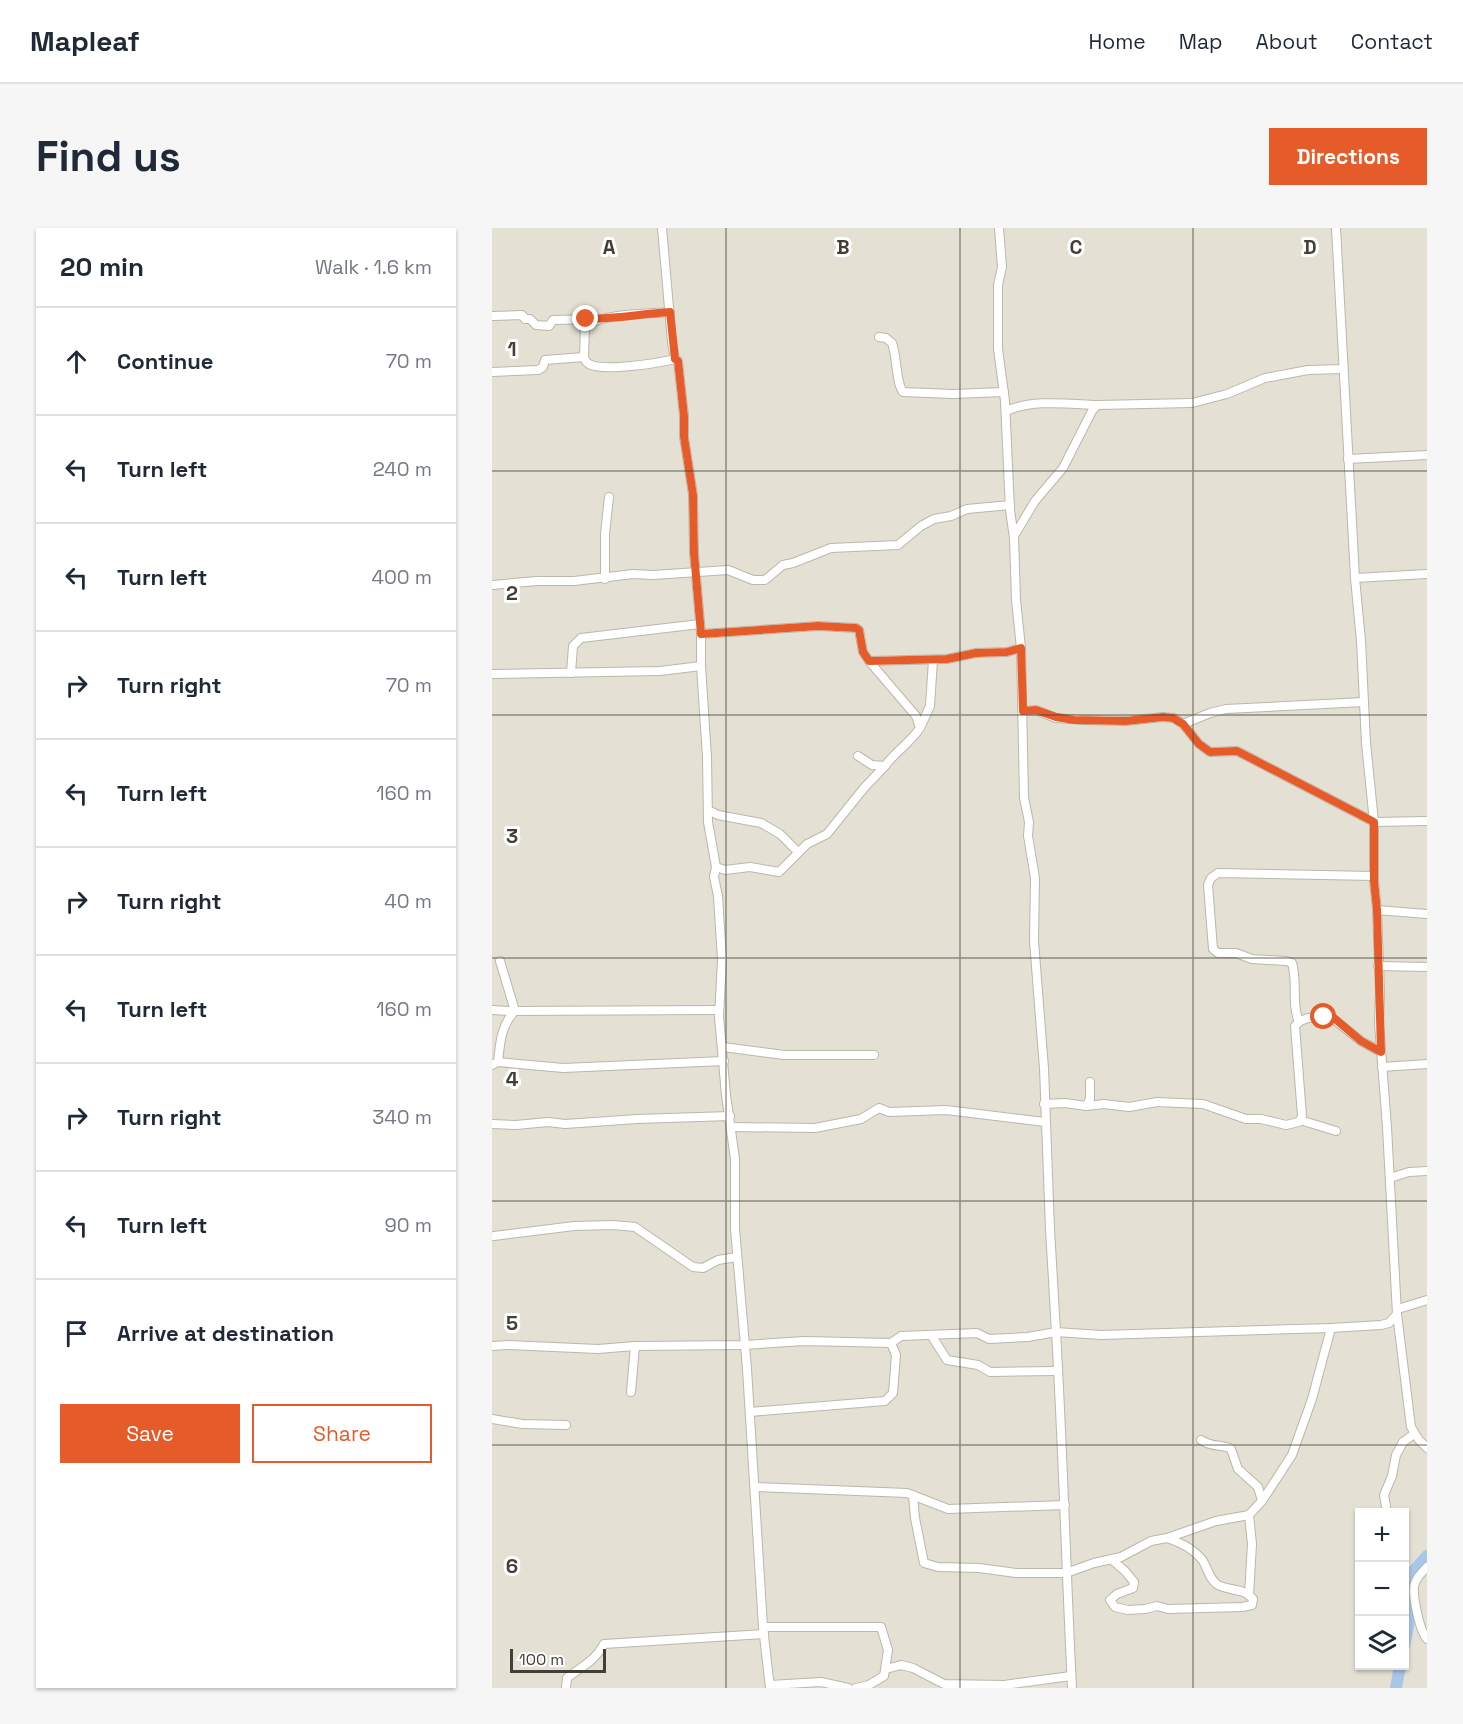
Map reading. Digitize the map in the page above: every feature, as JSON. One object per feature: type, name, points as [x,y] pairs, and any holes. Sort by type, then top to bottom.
[{"type":"street","points":[[662,228],[675,359],[678,361],[681,387],[684,437],[693,495],[695,572],[701,634],[707,757],[708,822],[716,867],[714,877],[722,960],[719,1010],[726,1095],[735,1160],[735,1229],[750,1412],[763,1631],[770,1686],[821,1682],[848,1688]]},
{"type":"street","points":[[999,228],[1002,267],[998,285],[997,326],[1000,374],[1006,411],[1016,600],[1021,648],[1024,798],[1035,878],[1034,941],[1044,1068],[1072,1688]]},
{"type":"street","points":[[1336,228],[1354,578],[1374,822],[1379,1024],[1398,1312],[1409,1419],[1414,1434],[1427,1448]]},
{"type":"street","points":[[492,316],[522,315],[539,326],[549,326],[553,320],[603,320],[620,316],[670,312]]},
{"type":"street","points":[[595,319],[585,325],[584,357],[591,365],[605,367],[649,365],[675,359]]},
{"type":"street","points":[[879,337],[886,338],[892,343],[898,364],[900,388],[903,392],[953,394],[1004,392]]},
{"type":"street","points":[[492,372],[538,370],[543,367],[545,360],[584,357]]},
{"type":"street","points":[[1006,411],[1020,406],[1036,405],[1192,403],[1227,394],[1265,378],[1308,370],[1343,369]]},
{"type":"street","points":[[1014,536],[1030,507],[1063,468],[1097,405]]},
{"type":"street","points":[[1348,459],[1427,455]]},
{"type":"street","points":[[605,579],[605,534],[609,496]]},
{"type":"street","points":[[492,585],[605,579],[633,574],[728,570],[753,580],[765,580],[783,565],[831,548],[898,545],[921,526],[934,519],[951,516],[967,509],[1010,505]]},
{"type":"street","points":[[1354,578],[1427,574]]},
{"type":"street","points":[[571,673],[573,646],[581,638],[700,624]]},
{"type":"street","points":[[701,634],[818,626],[856,628],[859,630],[863,652],[916,716],[920,728]]},
{"type":"street","points":[[869,661],[947,659],[976,653],[1007,652],[1021,648]]},
{"type":"street","points":[[716,867],[725,870],[750,867],[777,873],[811,841],[827,834],[891,757],[913,738],[920,728],[930,706],[933,660]]},
{"type":"street","points":[[492,674],[660,671],[701,666]]},
{"type":"street","points":[[1183,724],[1226,709],[1364,702]]},
{"type":"street","points":[[1023,711],[1036,710],[1056,717],[1084,720],[1126,721],[1167,717],[1183,724],[1199,744],[1210,752],[1237,751],[1374,822],[1427,821]]},
{"type":"street","points":[[858,756],[872,765],[885,766]]},
{"type":"street","points":[[708,810],[718,815],[761,823],[780,834],[798,852]]},
{"type":"street","points":[[1299,1022],[1294,1010],[1292,963],[1252,960],[1236,953],[1218,953],[1213,950],[1208,885],[1211,878],[1218,873],[1374,876]]},
{"type":"street","points":[[1377,910],[1427,914]]},
{"type":"street","points":[[500,961],[515,1011]]},
{"type":"street","points":[[1378,966],[1427,967]]},
{"type":"street","points":[[492,1010],[719,1010]]},
{"type":"street","points":[[515,1011],[506,1020],[495,1064],[563,1068],[724,1060]]},
{"type":"street","points":[[1300,1120],[1302,1116],[1295,1026],[1299,1022],[1308,1018],[1331,1017],[1361,1041],[1381,1052]]},
{"type":"street","points":[[723,1047],[784,1055],[874,1055]]},
{"type":"street","points":[[1382,1067],[1427,1064]]},
{"type":"street","points":[[1086,1106],[1090,1099],[1090,1082]]},
{"type":"street","points":[[1044,1104],[1065,1103],[1086,1106],[1104,1104],[1129,1107],[1157,1102],[1203,1104],[1246,1119],[1261,1119],[1287,1125],[1300,1120],[1336,1131]]},
{"type":"street","points":[[731,1127],[815,1128],[861,1119],[879,1108],[889,1112],[946,1110],[1045,1122]]},
{"type":"street","points":[[492,1124],[516,1125],[548,1122],[565,1124],[730,1116]]},
{"type":"street","points":[[1390,1178],[1409,1172],[1427,1171]]},
{"type":"street","points":[[494,1236],[574,1226],[614,1225],[635,1227],[693,1267],[703,1268],[718,1260],[737,1257]]},
{"type":"street","points":[[492,1346],[508,1344],[578,1349],[744,1345],[804,1341],[891,1343],[901,1336],[976,1333],[989,1339],[1028,1337],[1056,1332],[1101,1335],[1331,1328],[1389,1323],[1398,1312],[1427,1300]]},
{"type":"street","points":[[912,1495],[924,1563],[938,1568],[979,1568],[1016,1573],[1066,1573],[1121,1557],[1151,1541],[1167,1538],[1211,1522],[1249,1515],[1262,1501],[1292,1455],[1312,1399],[1331,1328]]},
{"type":"street","points":[[931,1335],[947,1360],[978,1365],[990,1372],[1057,1371]]},
{"type":"street","points":[[750,1412],[885,1401],[893,1393],[896,1355],[891,1343]]},
{"type":"street","points":[[631,1392],[635,1346]]},
{"type":"street","points":[[492,1419],[522,1424],[566,1425]]},
{"type":"street","points":[[1386,1508],[1384,1495],[1392,1476],[1396,1455],[1403,1442],[1414,1434]]},
{"type":"street","points":[[1201,1440],[1212,1446],[1226,1446],[1231,1449],[1238,1469],[1258,1487],[1262,1501]]},
{"type":"street","points":[[754,1487],[907,1493],[948,1509],[1065,1505]]},
{"type":"street","points":[[1249,1515],[1252,1544],[1249,1595]]},
{"type":"street","points":[[1111,1559],[1134,1582],[1132,1588],[1117,1594],[1110,1600],[1112,1605],[1120,1609],[1145,1609],[1157,1606],[1168,1609],[1250,1606],[1253,1599],[1249,1595],[1220,1585],[1209,1574],[1199,1557],[1184,1546],[1167,1538]]},
{"type":"street","points":[[1427,1567],[1415,1580],[1413,1589],[1420,1627],[1427,1639]]},
{"type":"street","points":[[566,1688],[567,1678],[587,1666],[604,1644],[763,1631],[881,1627],[888,1650],[884,1676],[870,1685],[856,1688]]},
{"type":"street","points":[[886,1670],[901,1665],[913,1668],[944,1684],[1004,1685],[1071,1676]]},
{"type":"shaded area","points":[[492,228],[1427,228],[1427,1688],[492,1688]]},
{"type":"waterway","points":[[1409,1576],[1427,1556]]},
{"type":"waterway","points":[[1396,1688],[1399,1670]]},
{"type":"route","points":[[586,319],[603,320],[620,316],[670,312],[672,342],[675,359],[678,361],[681,387],[684,437],[691,472],[694,553],[701,634],[818,626],[856,628],[859,630],[863,652],[869,661],[947,659],[976,653],[1014,651],[1021,648],[1023,711],[1036,710],[1074,720],[1126,721],[1138,718],[1173,718],[1183,724],[1199,744],[1210,752],[1237,751],[1374,822],[1381,1052],[1361,1041],[1334,1018],[1324,1017]]}]
